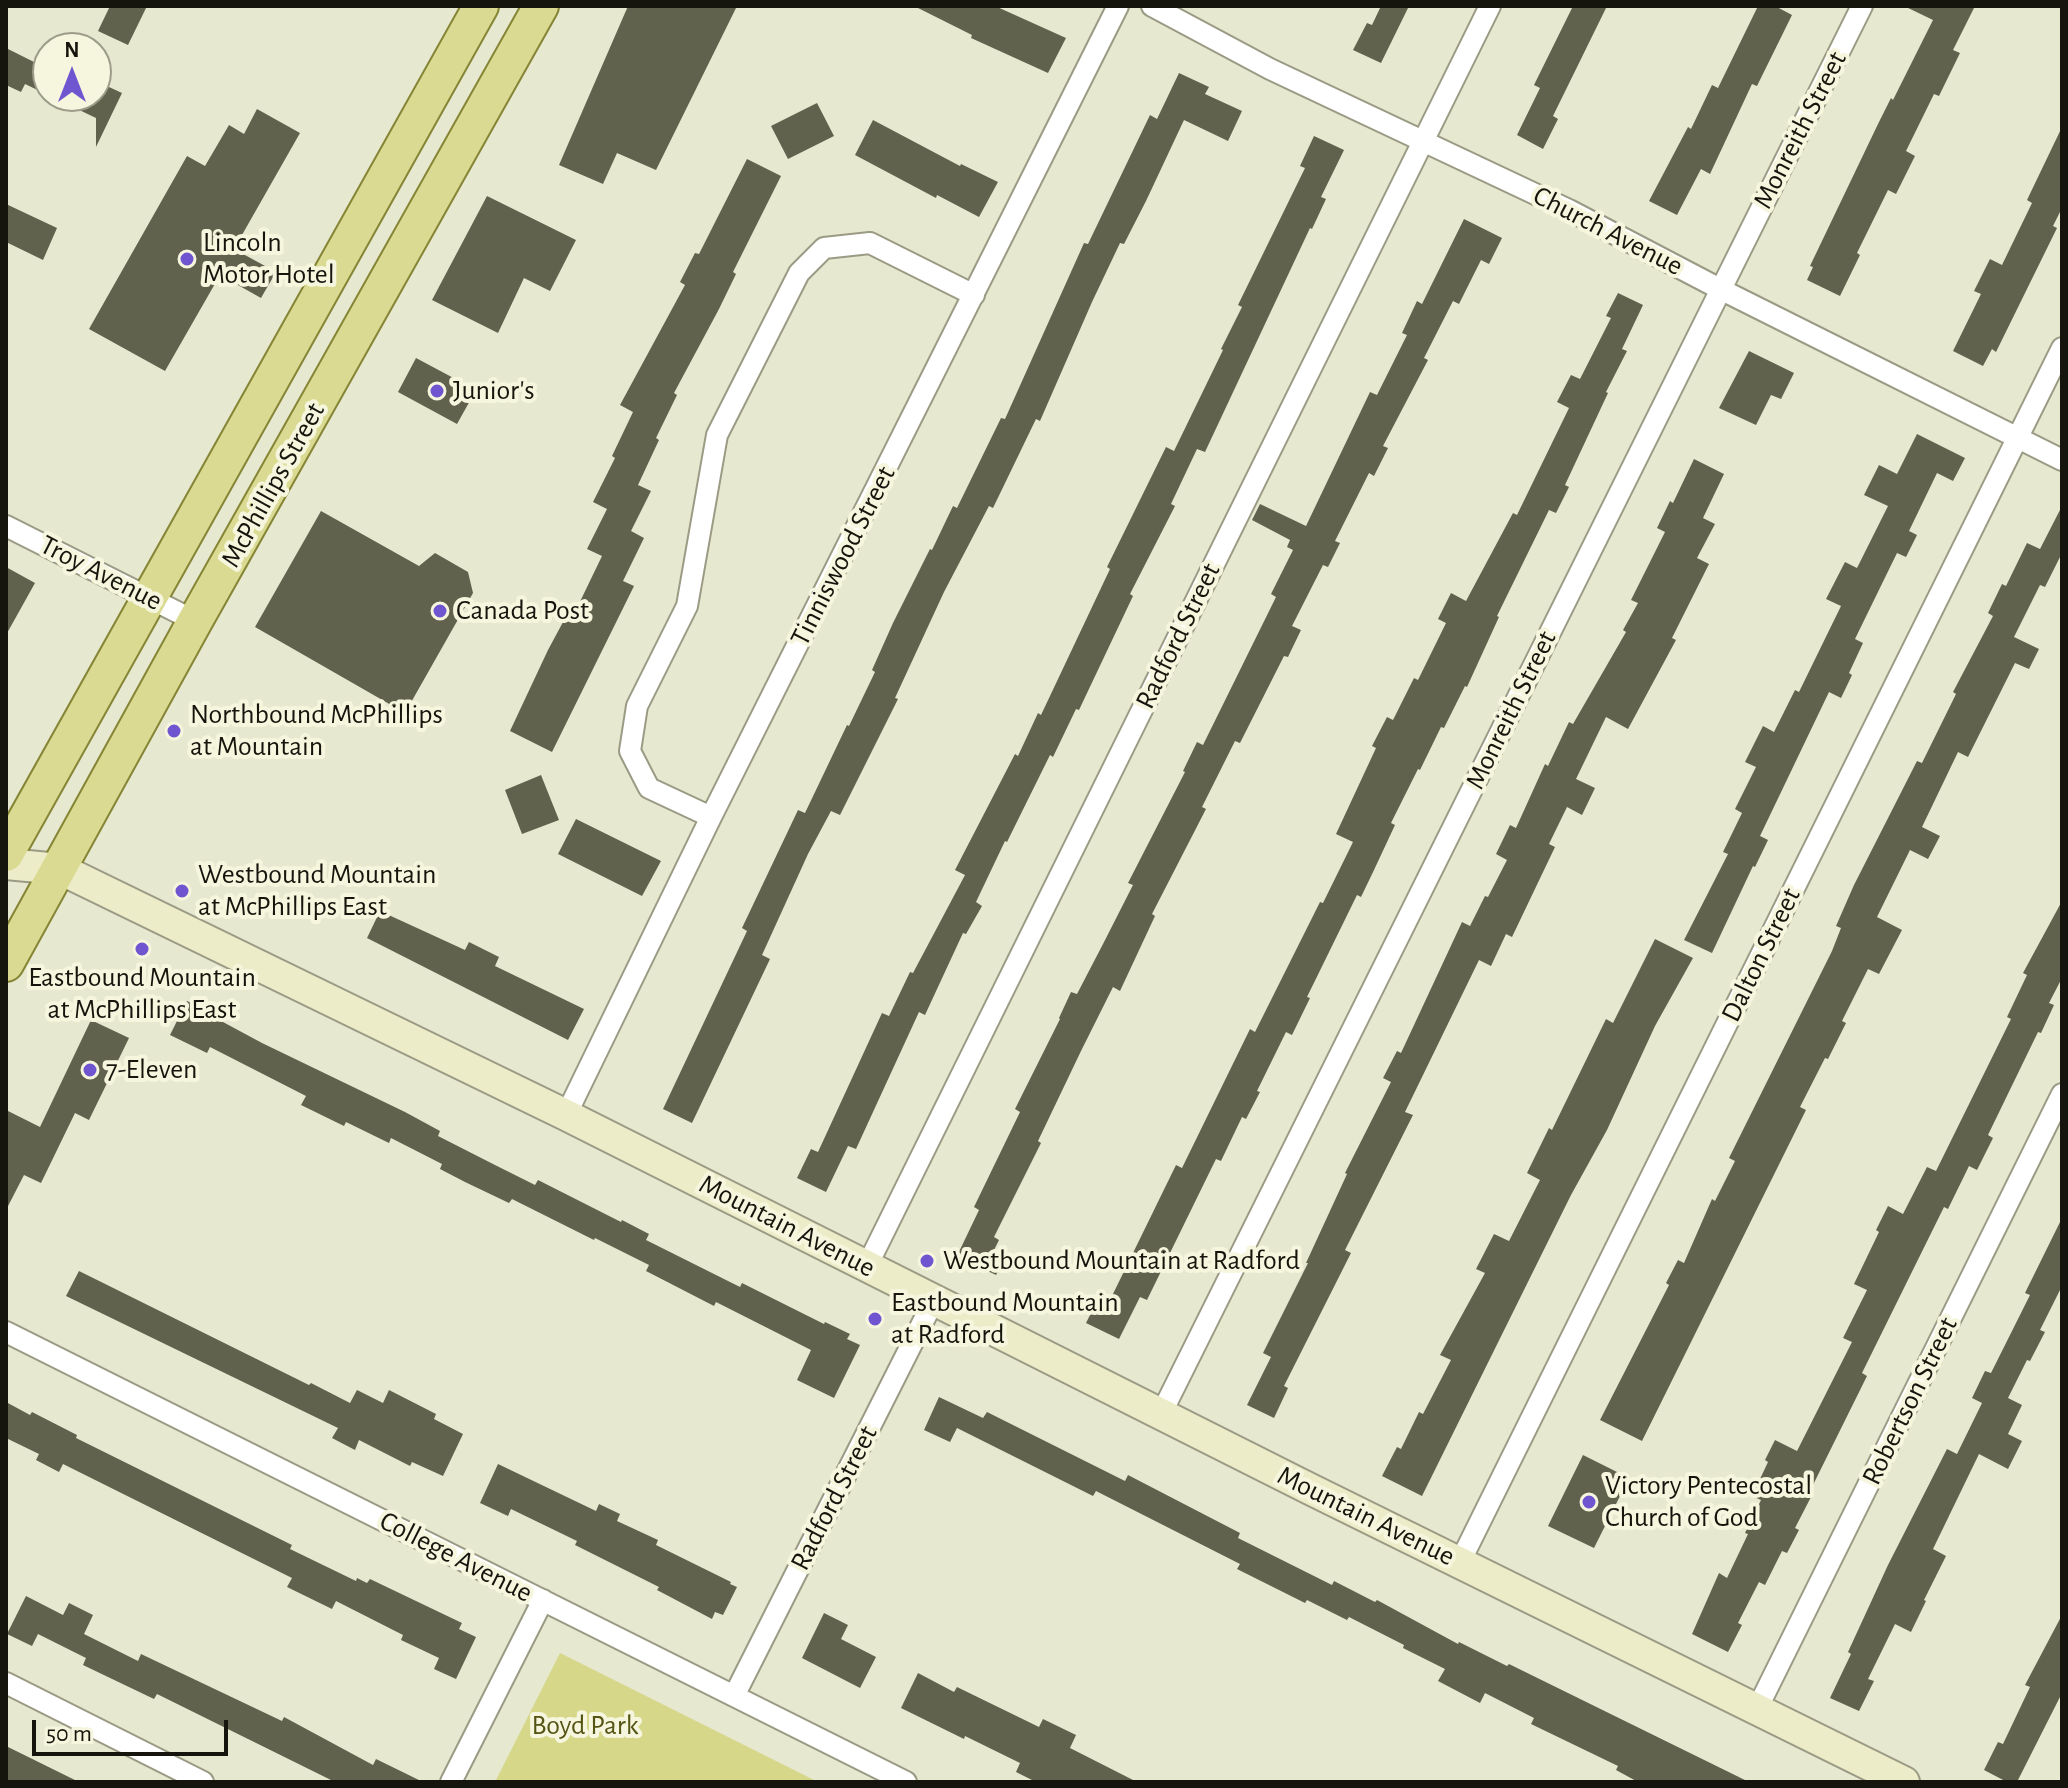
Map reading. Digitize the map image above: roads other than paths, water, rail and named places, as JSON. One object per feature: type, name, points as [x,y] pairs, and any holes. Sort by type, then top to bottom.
[{"type":"main road","name":"McPhillips Street","points":[[6,854],[481,6]]},
{"type":"main road","name":"McPhillips Street","points":[[6,964],[541,6]]},
{"type":"main road","name":"Mountain Avenue","points":[[6,864],[60,869],[566,1115],[1904,1782]]},
{"type":"street","name":"Tinniswood Street","points":[[566,1115],[711,817],[1118,6]]},
{"type":"street","name":"Church Avenue","points":[[1152,6],[1270,69],[1569,210],[2062,460]]},
{"type":"street","name":"Radford Street","points":[[867,1266],[1490,6]]},
{"type":"street","name":"Monreith Street","points":[[1161,1414],[1862,6]]},
{"type":"street","points":[[711,817],[649,788],[630,751],[637,706],[687,606],[717,435],[799,273],[824,248],[870,243],[974,295]]},
{"type":"street","name":"Dalton Street","points":[[1460,1562],[2062,348]]},
{"type":"street","name":"Troy Avenue","points":[[6,526],[195,621]]},
{"type":"street","name":"Robertson Street","points":[[1757,1709],[2062,1094]]},
{"type":"street","name":"Radford Street","points":[[734,1696],[934,1300]]},
{"type":"street","name":"College Avenue","points":[[6,1332],[906,1782]]},
{"type":"street","points":[[451,1782],[543,1600]]},
{"type":"street","points":[[6,1683],[203,1782]]},
{"type":"place","name":"Lincoln Motor Hotel","points":[[187,259]]},
{"type":"place","name":"Junior's","points":[[437,391]]},
{"type":"place","name":"Canada Post","points":[[440,611]]},
{"type":"place","name":"Northbound McPhillips at Mountain","points":[[174,731]]},
{"type":"place","name":"Westbound Mountain at McPhillips East","points":[[182,891]]},
{"type":"place","name":"Eastbound Mountain at McPhillips East","points":[[142,949]]},
{"type":"place","name":"7-Eleven","points":[[90,1070]]},
{"type":"place","name":"Westbound Mountain at Radford","points":[[927,1261]]},
{"type":"place","name":"Eastbound Mountain at Radford","points":[[875,1319]]},
{"type":"place","name":"Victory Pentecostal Church of God","points":[[1589,1502]]},
{"type":"park label","name":"Boyd Park","points":[[585,1726]]}]
